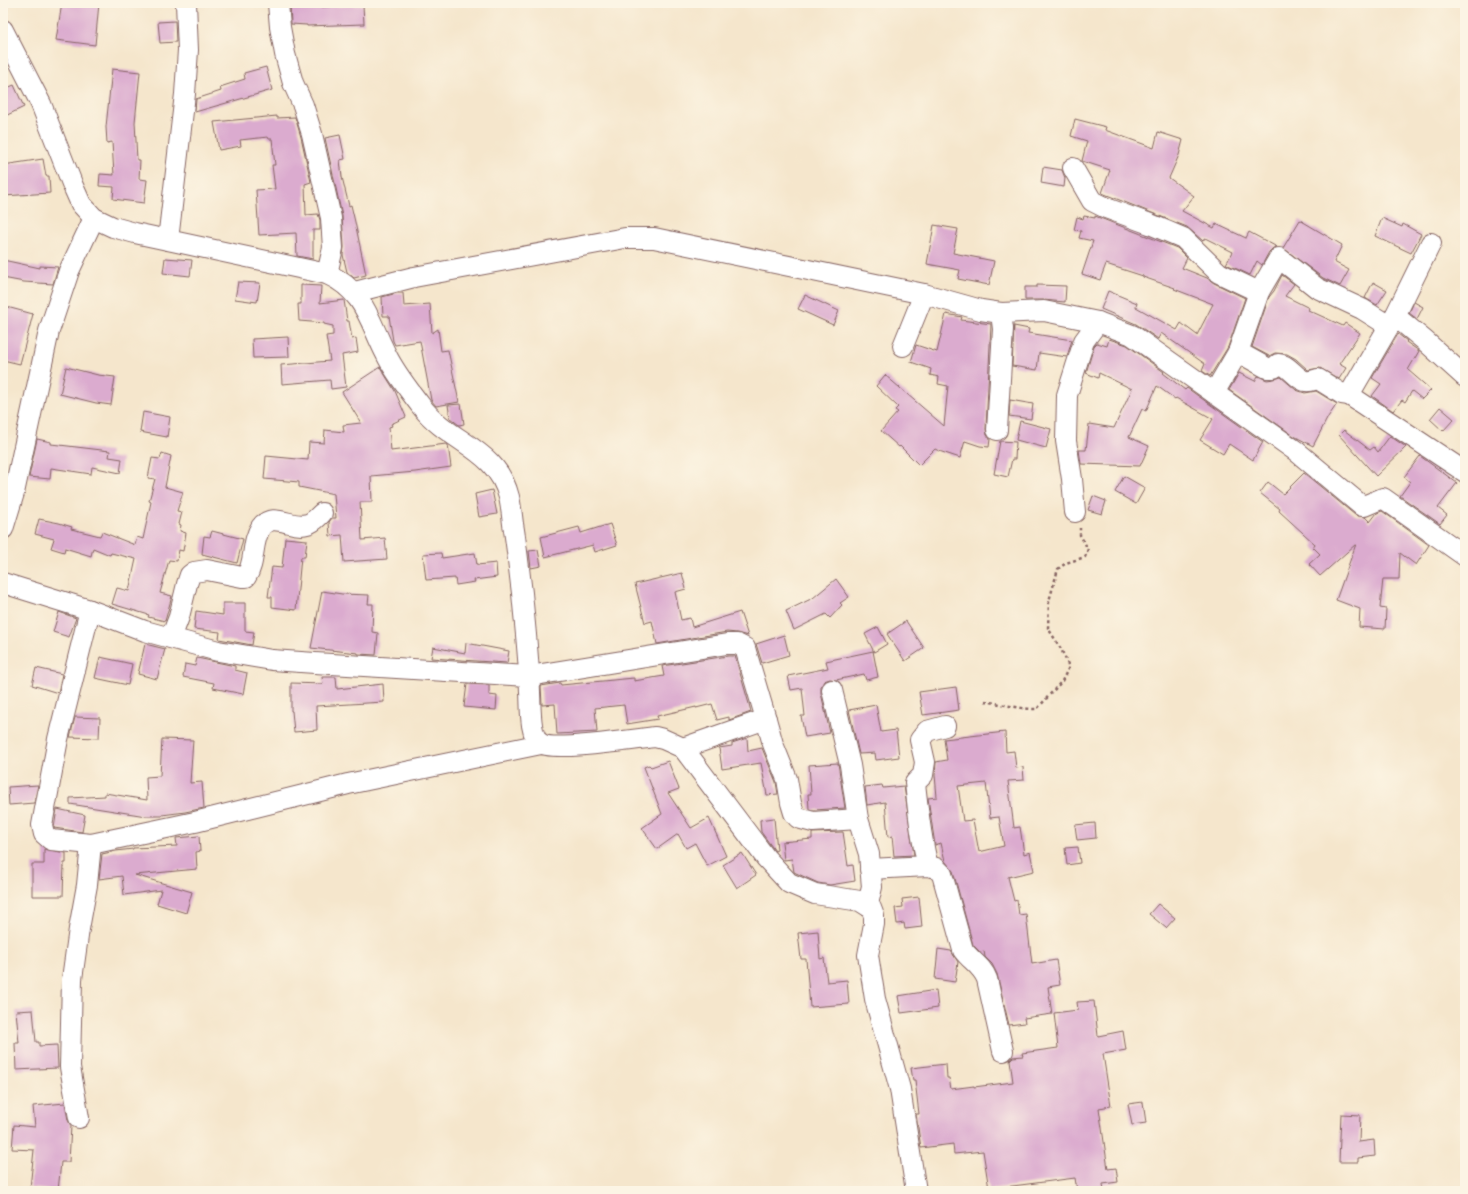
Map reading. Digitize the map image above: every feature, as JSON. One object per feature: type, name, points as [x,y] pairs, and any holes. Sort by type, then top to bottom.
[{"type":"street","points":[[168,240],[186,94],[188,50],[186,3]]},
{"type":"street","points":[[278,3],[280,27],[285,54],[293,83],[303,105],[312,134],[332,218],[333,248],[328,274]]},
{"type":"street","points":[[3,30],[41,104],[81,204],[94,218],[114,227],[135,233],[328,274],[338,278],[354,292],[369,316],[386,355],[423,409],[438,424],[483,455],[499,473],[509,497],[518,556],[530,676],[532,726],[536,740],[546,746],[568,746],[655,737],[683,748],[766,858],[789,883],[815,894],[848,898],[868,904],[874,916],[868,955],[875,999],[900,1088],[916,1191]]},
{"type":"street","points":[[1073,168],[1092,201],[1106,208],[1183,238],[1219,274],[1259,292]]},
{"type":"street","points":[[3,529],[14,493],[49,331],[69,271],[94,218]]},
{"type":"street","points":[[354,292],[414,277],[625,238],[654,238],[924,294],[981,310],[1001,313],[1044,311],[1098,322],[1132,335],[1296,451],[1362,506],[1383,498],[1465,556]]},
{"type":"street","points":[[1349,395],[1392,321],[1431,243]]},
{"type":"street","points":[[1214,393],[1238,352],[1259,292],[1277,259],[1280,258],[1317,288],[1392,321],[1424,340],[1465,377]]},
{"type":"street","points":[[903,346],[924,294]]},
{"type":"street","points":[[997,430],[1003,329],[1001,313]]},
{"type":"street","points":[[1075,512],[1066,441],[1067,395],[1084,341],[1098,322]]},
{"type":"street","points":[[1238,352],[1267,368],[1274,368],[1278,364],[1284,364],[1304,380],[1310,381],[1318,379],[1342,394],[1349,395],[1465,472]]},
{"type":"street","points":[[171,638],[190,575],[194,572],[207,570],[246,577],[249,572],[255,543],[260,528],[266,522],[274,520],[305,525],[311,523],[322,513]]},
{"type":"street","points":[[3,583],[90,610],[145,631],[218,651],[272,660],[530,676],[727,644],[737,644],[745,648],[774,744],[787,779],[794,813],[798,818],[812,822],[858,819]]},
{"type":"street","points":[[90,610],[58,739],[42,825],[44,834],[51,840],[91,844],[194,822],[348,784],[541,744]]},
{"type":"street","points":[[832,690],[850,765],[858,819],[869,854],[872,887],[868,904]]},
{"type":"street","points":[[683,748],[766,719]]},
{"type":"street","points":[[928,866],[919,824],[915,783],[923,775],[925,762],[920,740],[927,731],[945,726]]},
{"type":"street","points":[[80,1118],[70,1067],[72,979],[87,885],[91,844]]},
{"type":"street","points":[[870,868],[928,866],[936,868],[942,874],[963,950],[968,957],[980,966],[984,972],[1002,1051]]},
{"type":"path","points":[[985,701],[1005,704],[1022,709],[1037,709],[1062,681],[1068,667],[1061,649],[1048,628],[1049,601],[1058,569],[1066,563],[1085,557],[1088,549],[1080,535],[1080,526],[1075,512]]},
{"type":"building","points":[[62,3],[99,3],[95,45],[56,40]]},
{"type":"building","points":[[290,3],[301,3],[301,8],[363,5],[364,24],[307,26],[291,24]]},
{"type":"building","points":[[175,21],[176,42],[160,43],[158,22]]},
{"type":"building","points":[[266,67],[272,90],[195,112],[196,99],[221,91],[220,87],[245,79],[244,73]]},
{"type":"building","points":[[112,69],[140,72],[135,122],[137,160],[140,160],[139,179],[147,180],[144,203],[113,199],[114,187],[99,186],[100,174],[114,175],[112,142],[107,143],[106,127]]},
{"type":"building","points":[[14,85],[24,107],[3,117],[3,90]]},
{"type":"building","points":[[277,116],[277,118],[295,117],[301,137],[311,182],[305,184],[306,215],[318,214],[320,220],[320,230],[313,230],[313,259],[297,256],[296,233],[259,235],[256,190],[275,189],[272,165],[275,165],[272,139],[269,139],[268,137],[240,140],[241,146],[219,150],[214,122]]},
{"type":"building","points":[[1075,119],[1106,127],[1105,130],[1154,148],[1158,132],[1183,140],[1179,155],[1169,178],[1194,196],[1182,211],[1214,228],[1216,224],[1246,238],[1249,232],[1277,247],[1273,248],[1269,252],[1262,265],[1257,261],[1250,275],[1226,264],[1233,252],[1205,238],[1203,241],[1187,227],[1102,193],[1110,170],[1082,161],[1087,141],[1071,136]]},
{"type":"building","points":[[340,135],[345,159],[340,160],[342,177],[349,206],[351,205],[366,275],[354,278],[347,272],[343,255],[344,247],[342,216],[325,138]]},
{"type":"building","points":[[43,159],[46,176],[49,176],[50,193],[3,196],[3,165]]},
{"type":"building","points":[[1043,167],[1062,170],[1065,178],[1064,187],[1041,183]]},
{"type":"building","points":[[1084,216],[1095,218],[1095,216],[1177,248],[1187,258],[1182,268],[1207,278],[1245,298],[1228,347],[1210,376],[1202,371],[1205,364],[1161,333],[1158,339],[1136,324],[1101,309],[1108,291],[1137,303],[1136,307],[1177,330],[1181,323],[1197,335],[1213,304],[1143,276],[1106,264],[1100,280],[1082,274],[1093,241],[1079,238],[1081,231],[1074,230],[1077,217],[1083,219]]},
{"type":"building","points":[[1382,218],[1402,227],[1403,224],[1421,234],[1411,253],[1375,236]]},
{"type":"building","points":[[1300,220],[1342,245],[1334,262],[1349,270],[1340,286],[1323,278],[1283,248]]},
{"type":"building","points":[[934,225],[958,229],[953,253],[994,261],[989,285],[958,279],[960,270],[927,264]]},
{"type":"building","points":[[165,258],[192,260],[190,276],[163,273]]},
{"type":"building","points":[[3,260],[40,268],[40,266],[58,267],[53,284],[24,282],[3,278]]},
{"type":"building","points":[[1282,275],[1294,284],[1285,296],[1309,308],[1308,310],[1343,326],[1345,323],[1360,333],[1339,364],[1346,368],[1339,379],[1320,368],[1308,370],[1296,359],[1287,354],[1275,353],[1269,356],[1252,347],[1269,297],[1274,291]]},
{"type":"building","points":[[238,282],[260,283],[257,302],[235,299]]},
{"type":"building","points":[[1373,282],[1387,290],[1377,305],[1365,298]]},
{"type":"building","points":[[301,285],[321,286],[320,303],[344,300],[347,321],[349,321],[352,339],[356,338],[358,352],[342,355],[346,387],[331,389],[330,380],[282,384],[281,365],[330,361],[326,336],[333,335],[333,326],[324,323],[299,321],[298,304],[301,304]]},
{"type":"building","points":[[1037,285],[1066,286],[1065,302],[1025,300],[1025,287],[1037,287]]},
{"type":"building","points":[[403,293],[404,306],[430,304],[432,333],[438,329],[441,351],[448,350],[459,402],[436,406],[431,400],[420,341],[395,345],[389,316],[383,316],[382,297]]},
{"type":"building","points":[[805,295],[839,311],[833,325],[798,309]]},
{"type":"building","points":[[1414,302],[1423,307],[1417,319],[1409,313]]},
{"type":"building","points":[[3,306],[33,314],[20,364],[3,360]]},
{"type":"building","points":[[946,314],[962,317],[961,320],[991,324],[986,429],[987,435],[990,439],[989,447],[980,446],[965,441],[960,458],[935,449],[919,465],[900,446],[899,447],[881,431],[898,412],[895,410],[898,407],[876,386],[885,375],[944,426],[948,386],[938,384],[939,377],[930,375],[931,369],[911,362],[916,345],[937,352]]},
{"type":"building","points":[[1014,326],[1029,329],[1028,333],[1072,340],[1067,357],[1039,353],[1037,370],[1012,366]]},
{"type":"building","points":[[1398,334],[1419,351],[1408,370],[1431,390],[1422,399],[1412,391],[1405,402],[1402,400],[1393,411],[1372,396],[1381,384],[1372,378]]},
{"type":"building","points":[[288,337],[289,357],[253,358],[252,339]]},
{"type":"building","points":[[1109,339],[1127,345],[1164,372],[1163,373],[1185,390],[1187,388],[1263,442],[1253,460],[1229,444],[1223,454],[1200,440],[1213,419],[1176,398],[1175,399],[1157,386],[1146,411],[1142,409],[1129,437],[1149,446],[1140,466],[1081,464],[1079,450],[1086,450],[1089,424],[1114,428],[1132,389],[1099,373],[1098,378],[1086,373],[1094,346],[1097,343],[1107,346]]},
{"type":"building","points":[[66,367],[98,375],[115,377],[111,405],[96,403],[60,394]]},
{"type":"building","points":[[380,367],[395,391],[406,417],[391,424],[392,426],[389,427],[391,451],[446,444],[448,445],[451,467],[371,476],[372,502],[360,502],[362,540],[385,538],[387,559],[344,562],[342,535],[330,536],[329,522],[332,518],[336,518],[334,494],[299,487],[299,482],[264,479],[266,456],[308,460],[309,442],[324,443],[325,430],[344,432],[343,425],[361,423],[342,392]]},
{"type":"building","points":[[1239,373],[1255,381],[1258,376],[1267,380],[1281,377],[1296,390],[1305,393],[1316,391],[1337,404],[1328,417],[1313,446],[1294,436],[1229,390]]},
{"type":"building","points":[[1010,400],[1033,404],[1031,419],[1009,416]]},
{"type":"building","points":[[461,404],[464,424],[459,425],[450,418],[448,405]]},
{"type":"building","points":[[1440,407],[1454,419],[1443,431],[1430,419]]},
{"type":"building","points":[[143,412],[170,417],[167,437],[140,432]]},
{"type":"building","points":[[1020,421],[1051,429],[1046,448],[1016,440]]},
{"type":"building","points":[[1344,430],[1370,450],[1374,447],[1378,452],[1390,436],[1406,447],[1376,476],[1339,435]]},
{"type":"building","points":[[37,439],[51,442],[51,444],[110,451],[109,457],[122,459],[120,473],[92,467],[91,474],[51,468],[50,479],[29,477]]},
{"type":"building","points":[[1000,441],[1016,442],[1015,459],[1012,459],[1008,477],[994,474]]},
{"type":"building","points":[[162,453],[171,456],[165,487],[183,492],[177,511],[182,512],[179,524],[181,525],[180,531],[186,533],[183,551],[179,550],[177,561],[169,560],[160,593],[172,596],[165,621],[148,617],[149,615],[112,604],[117,588],[129,591],[136,559],[111,553],[110,555],[93,548],[91,556],[65,548],[64,552],[51,548],[54,539],[35,534],[39,519],[59,523],[72,527],[71,529],[100,536],[102,532],[135,545],[137,537],[143,539],[151,502],[149,501],[155,479],[148,478],[152,458],[160,459]]},
{"type":"building","points":[[1420,456],[1457,483],[1438,508],[1447,515],[1440,524],[1400,496],[1410,482],[1404,477]]},
{"type":"building","points":[[1304,473],[1355,515],[1365,517],[1370,522],[1377,513],[1382,511],[1429,545],[1416,565],[1400,553],[1399,579],[1383,579],[1380,608],[1386,609],[1385,629],[1359,627],[1360,609],[1336,600],[1356,544],[1320,576],[1309,564],[1320,554],[1313,547],[1315,544],[1279,511],[1280,509],[1260,493],[1268,482],[1283,494]]},
{"type":"building","points":[[1124,476],[1145,488],[1136,504],[1115,492]]},
{"type":"building","points":[[492,490],[497,514],[479,517],[475,494]]},
{"type":"building","points":[[1093,496],[1106,501],[1102,514],[1088,510]]},
{"type":"building","points":[[610,524],[617,545],[595,552],[593,545],[545,557],[541,537],[579,527],[581,533]]},
{"type":"building","points":[[212,531],[243,539],[237,563],[202,554],[204,536],[210,537]]},
{"type":"building","points":[[285,538],[307,540],[305,557],[301,557],[296,610],[272,607],[272,597],[268,597],[272,567],[282,568]]},
{"type":"building","points":[[538,550],[541,566],[531,568],[529,551]]},
{"type":"building","points":[[441,553],[442,558],[475,553],[477,565],[496,563],[497,577],[474,580],[475,582],[456,585],[455,578],[426,580],[423,554]]},
{"type":"building","points":[[682,573],[686,589],[675,592],[681,620],[690,618],[692,627],[740,612],[748,636],[727,632],[657,644],[652,621],[645,623],[635,584]]},
{"type":"building","points":[[836,579],[849,597],[840,603],[842,605],[830,618],[826,614],[794,630],[786,611],[813,598]]},
{"type":"building","points":[[322,591],[342,594],[369,595],[368,604],[373,604],[372,632],[378,633],[376,655],[311,648]]},
{"type":"building","points":[[223,603],[245,603],[245,631],[254,632],[252,645],[219,639],[220,632],[194,629],[196,611],[223,615]]},
{"type":"building","points":[[59,612],[76,618],[69,637],[53,632]]},
{"type":"building","points":[[906,621],[924,648],[905,661],[887,634]]},
{"type":"building","points":[[878,627],[887,644],[874,652],[865,634]]},
{"type":"building","points":[[784,635],[789,655],[762,663],[756,644]]},
{"type":"building","points":[[466,643],[509,651],[507,663],[431,658],[433,647],[465,653]]},
{"type":"building","points":[[145,644],[165,649],[157,679],[138,674]]},
{"type":"building","points":[[873,651],[878,677],[866,680],[864,674],[824,681],[821,686],[821,693],[830,733],[805,737],[801,716],[805,716],[802,688],[791,690],[788,676],[828,668],[826,661]]},
{"type":"building","points":[[735,656],[751,712],[729,720],[729,717],[717,720],[712,704],[657,716],[658,719],[627,724],[624,705],[595,708],[597,732],[557,734],[555,704],[542,705],[541,686],[560,683],[561,685],[634,678],[634,681],[664,676],[662,666]]},
{"type":"building","points":[[100,657],[132,664],[128,685],[95,678]]},
{"type":"building","points":[[197,658],[235,666],[235,670],[247,673],[243,694],[213,688],[214,683],[183,677],[185,664],[195,666]]},
{"type":"building","points":[[36,668],[62,674],[58,693],[32,685]]},
{"type":"building","points":[[322,677],[336,677],[337,689],[383,684],[384,702],[316,706],[317,730],[294,732],[291,711],[291,683],[323,684]]},
{"type":"building","points":[[467,684],[489,685],[489,695],[497,696],[496,710],[464,707]]},
{"type":"building","points":[[956,687],[959,710],[923,715],[919,692]]},
{"type":"building","points":[[876,705],[881,732],[896,730],[899,757],[876,760],[875,753],[859,754],[849,710]]},
{"type":"building","points":[[75,717],[100,718],[99,738],[70,737]]},
{"type":"building","points":[[1005,732],[1006,752],[1014,751],[1016,768],[1023,767],[1024,780],[1008,781],[1014,828],[1020,827],[1024,854],[1030,852],[1034,871],[1008,877],[1014,901],[1017,900],[1019,915],[1026,914],[1032,964],[1056,960],[1060,985],[1048,987],[1052,1014],[1024,1018],[1025,1023],[1009,1025],[997,974],[992,964],[985,957],[984,951],[980,952],[973,945],[953,871],[945,861],[941,843],[935,845],[928,798],[937,797],[935,775],[936,762],[947,760],[944,739]],"holes":[[[986,783],[990,818],[999,817],[1004,846],[979,852],[973,820],[963,821],[958,786]]]},
{"type":"building","points":[[747,738],[748,751],[762,748],[776,782],[778,794],[767,795],[761,763],[722,769],[719,748],[732,746],[732,743]]},
{"type":"building","points":[[162,739],[193,740],[190,783],[202,782],[204,808],[162,816],[146,816],[70,804],[70,798],[105,796],[105,793],[147,800],[146,777],[160,776]]},
{"type":"building","points":[[668,761],[679,789],[668,793],[691,828],[709,818],[726,856],[707,866],[695,843],[686,848],[678,834],[657,849],[642,828],[662,814],[644,767],[649,765],[651,767]]},
{"type":"building","points":[[838,763],[845,808],[809,809],[808,794],[811,794],[809,765]]},
{"type":"building","points":[[38,785],[34,803],[9,805],[8,787]]},
{"type":"building","points":[[882,785],[883,788],[904,786],[914,855],[894,856],[892,836],[888,837],[885,802],[867,805],[865,787]]},
{"type":"building","points":[[57,809],[85,815],[82,832],[54,828]]},
{"type":"building","points":[[774,818],[777,850],[775,851],[761,832],[760,820]]},
{"type":"building","points":[[1095,823],[1096,838],[1077,840],[1075,825]]},
{"type":"building","points":[[843,832],[848,866],[853,865],[855,881],[830,885],[818,883],[794,872],[792,859],[784,860],[782,842],[812,839],[812,833]]},
{"type":"building","points":[[199,836],[200,851],[196,852],[197,869],[135,875],[192,892],[186,913],[157,904],[161,890],[124,895],[122,876],[99,879],[102,854],[133,848],[177,846],[176,838]]},
{"type":"building","points":[[1078,847],[1080,863],[1067,865],[1065,848]]},
{"type":"building","points":[[44,849],[66,853],[66,863],[64,863],[63,896],[32,896],[32,864],[44,864]]},
{"type":"building","points":[[742,853],[756,875],[737,888],[723,865]]},
{"type":"building","points":[[919,897],[922,927],[905,929],[904,923],[897,924],[895,908],[903,907],[902,899]]},
{"type":"building","points":[[1158,904],[1175,918],[1166,928],[1149,914]]},
{"type":"building","points":[[818,931],[820,959],[824,958],[827,982],[847,980],[849,1004],[810,1007],[806,959],[801,959],[798,933]]},
{"type":"building","points":[[938,949],[951,951],[958,962],[955,982],[935,979]]},
{"type":"building","points":[[936,990],[938,1008],[901,1013],[898,996]]},
{"type":"building","points":[[1094,1001],[1098,1036],[1123,1031],[1126,1050],[1103,1054],[1111,1106],[1099,1108],[1108,1169],[1116,1168],[1118,1182],[1103,1184],[1104,1191],[1077,1191],[1075,1178],[989,1189],[983,1151],[954,1154],[953,1144],[921,1148],[916,1114],[919,1114],[915,1080],[913,1080],[911,1068],[946,1064],[947,1078],[949,1078],[951,1089],[1013,1082],[1010,1060],[1013,1057],[1023,1056],[1022,1053],[1058,1048],[1054,1013],[1078,1010],[1077,1002]]},
{"type":"building","points":[[33,1010],[36,1042],[39,1042],[39,1046],[57,1045],[58,1068],[16,1070],[15,1043],[19,1043],[16,1011]]},
{"type":"building","points":[[1143,1102],[1146,1123],[1132,1125],[1128,1104]]},
{"type":"building","points":[[65,1103],[68,1120],[71,1126],[69,1162],[61,1162],[58,1191],[30,1188],[34,1150],[12,1149],[14,1125],[35,1127],[33,1106]]},
{"type":"building","points":[[1341,1114],[1360,1115],[1359,1142],[1374,1140],[1375,1156],[1358,1158],[1358,1162],[1339,1162]]}]
